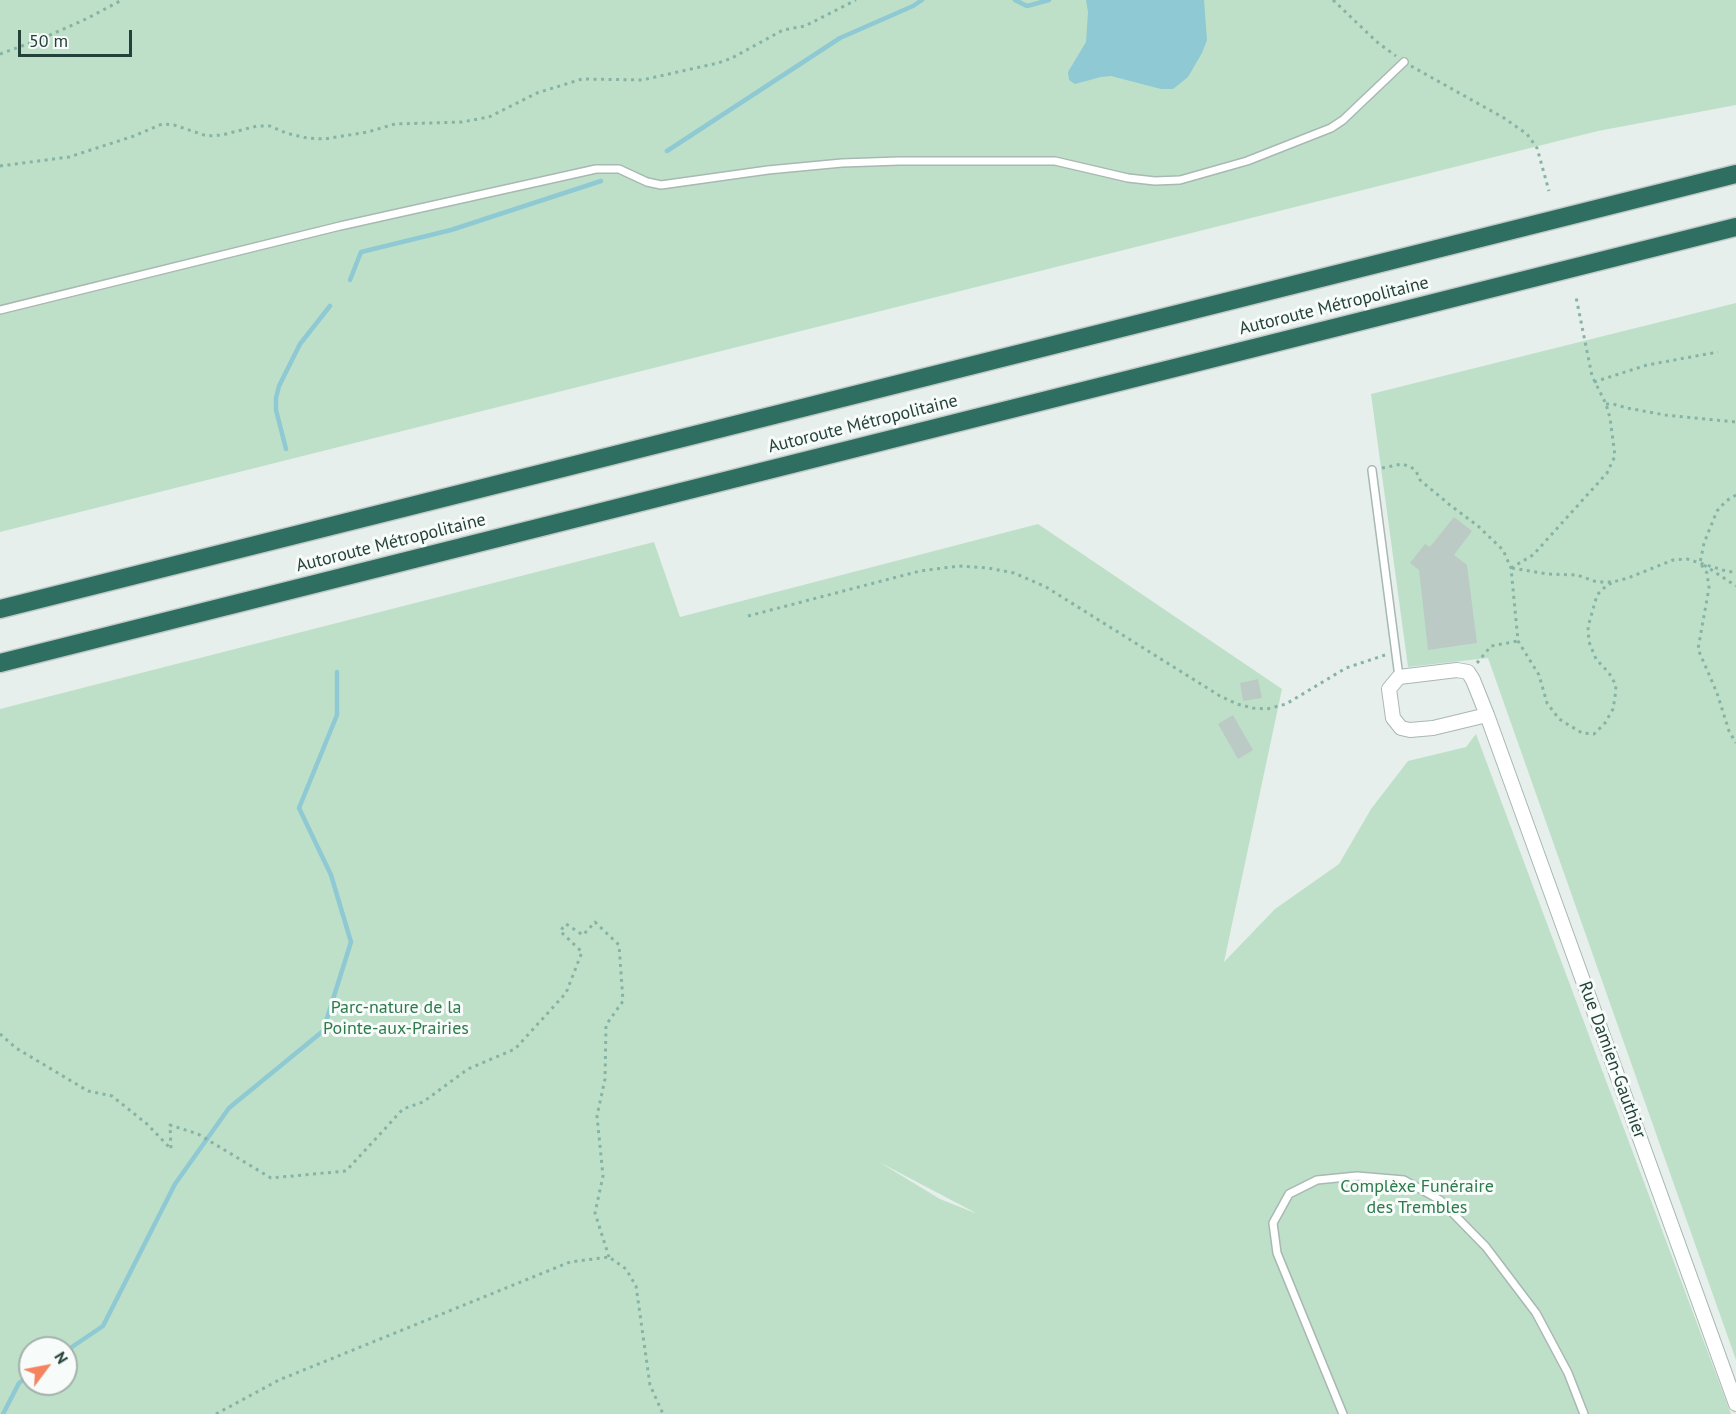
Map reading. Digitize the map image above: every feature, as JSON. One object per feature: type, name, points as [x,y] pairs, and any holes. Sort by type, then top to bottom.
[{"type":"highway","name":"Autoroute Métropolitaine","points":[[0,609],[1736,174]]},
{"type":"highway","name":"Autoroute Métropolitaine","points":[[0,663],[1736,227]]},
{"type":"street","points":[[1468,672],[1457,670],[1399,677],[1389,689],[1393,718],[1401,728],[1410,730],[1433,728],[1487,715]]},
{"type":"street","name":"Rue Damien-Gauthier","points":[[1468,672],[1487,715],[1736,1404]]},
{"type":"lane","points":[[0,310],[340,226],[596,169],[619,169],[647,182],[661,185],[768,170],[842,163],[1055,161],[1128,178],[1155,181],[1180,180],[1247,161],[1330,128],[1343,120],[1404,62]]},
{"type":"lane","points":[[1372,470],[1399,677]]},
{"type":"lane","points":[[1344,1414],[1277,1253],[1273,1223],[1289,1194],[1317,1180],[1357,1176],[1404,1180],[1440,1200],[1486,1247],[1536,1313],[1568,1373],[1584,1414]]},
{"type":"path","points":[[0,54],[77,23],[122,0]]},
{"type":"path","points":[[0,166],[69,157],[134,136],[162,124],[174,125],[207,136],[222,135],[257,126],[270,126],[286,133],[324,139],[368,132],[395,124],[462,122],[489,117],[537,93],[582,79],[642,80],[718,63],[783,30],[805,26],[856,0]]},
{"type":"path","points":[[1332,0],[1377,42],[1404,62],[1522,130],[1537,148],[1549,191]]},
{"type":"path","points":[[1510,568],[1533,555],[1613,464],[1615,448],[1606,404],[1594,382],[1576,297]]},
{"type":"path","points":[[1594,382],[1647,365],[1718,352]]},
{"type":"path","points":[[1606,404],[1657,414],[1736,422]]},
{"type":"path","points":[[1372,470],[1402,464],[1411,467],[1416,471],[1420,480],[1490,536],[1503,550],[1510,568],[1518,641],[1539,675],[1547,703],[1559,719],[1582,733],[1594,734],[1605,723],[1613,709],[1616,685],[1596,659],[1589,642],[1587,627],[1597,595],[1613,582]]},
{"type":"path","points":[[1736,495],[1726,501],[1717,511],[1708,532],[1700,563],[1707,573],[1709,588],[1698,649],[1718,693],[1729,731],[1736,743]]},
{"type":"path","points":[[1510,568],[1528,569],[1547,574],[1577,575],[1597,582],[1628,579],[1673,560],[1687,559],[1729,572],[1736,571]]},
{"type":"path","points":[[1700,563],[1736,586]]},
{"type":"path","points":[[748,616],[920,571],[958,566],[987,568],[1014,573],[1046,586],[1220,696],[1237,704],[1266,709],[1286,704],[1346,668],[1396,652]]},
{"type":"path","points":[[1468,672],[1491,646],[1518,641]]},
{"type":"path","points":[[0,1034],[16,1048],[88,1091],[112,1096],[147,1124],[171,1149],[170,1125],[198,1134],[270,1178],[346,1171],[403,1109],[423,1102],[468,1069],[515,1048],[566,993],[582,952],[560,931],[566,924],[583,935],[595,922],[620,945],[623,1001],[606,1025],[604,1079],[597,1116],[603,1176],[595,1213],[609,1257],[626,1269],[636,1286],[650,1385],[663,1414]]},
{"type":"path","points":[[216,1414],[279,1380],[570,1262],[609,1257]]},
{"type":"green space","points":[[0,0],[1736,0],[1736,105],[1598,131],[0,532]]},
{"type":"green space","points":[[1736,303],[1736,1360],[1488,658],[1408,667],[1371,394]]},
{"type":"green space","points":[[1038,524],[1282,689],[1224,962],[1275,909],[1339,864],[1371,809],[1408,761],[1466,747],[1476,734],[1731,1414],[0,1414],[0,709],[654,542],[680,617]],"holes":[[[879,1162],[974,1212],[940,1199]]]},
{"type":"water","points":[[1086,0],[1204,0],[1207,40],[1188,77],[1173,89],[1161,89],[1111,76],[1075,84],[1069,80],[1068,72],[1086,42],[1088,12]]},
{"type":"building","points":[[1454,517],[1472,531],[1454,555],[1467,565],[1477,643],[1428,650],[1419,570],[1410,563],[1425,544],[1430,547]]},
{"type":"building","points":[[1258,679],[1262,698],[1243,701],[1240,683]]},
{"type":"building","points":[[1233,715],[1253,750],[1238,759],[1218,724]]},
{"type":"waterway","points":[[667,151],[840,38],[922,0]]},
{"type":"waterway","points":[[1015,0],[1027,6],[1049,0]]},
{"type":"waterway","points":[[350,280],[361,252],[451,230],[601,181]]},
{"type":"waterway","points":[[286,449],[276,410],[279,386],[300,344],[330,306]]},
{"type":"waterway","points":[[78,1343],[103,1326],[175,1184],[229,1108],[323,1031],[351,942],[331,875],[299,808],[337,715],[337,672]]},
{"type":"waterway","points":[[3,1414],[18,1385]]},
{"type":"park label","name":"Parc-nature de la Pointe-aux-Prairies","points":[[396,1018]]},
{"type":"park label","name":"Complèxe Funéraire des Trembles","points":[[1417,1197]]}]
